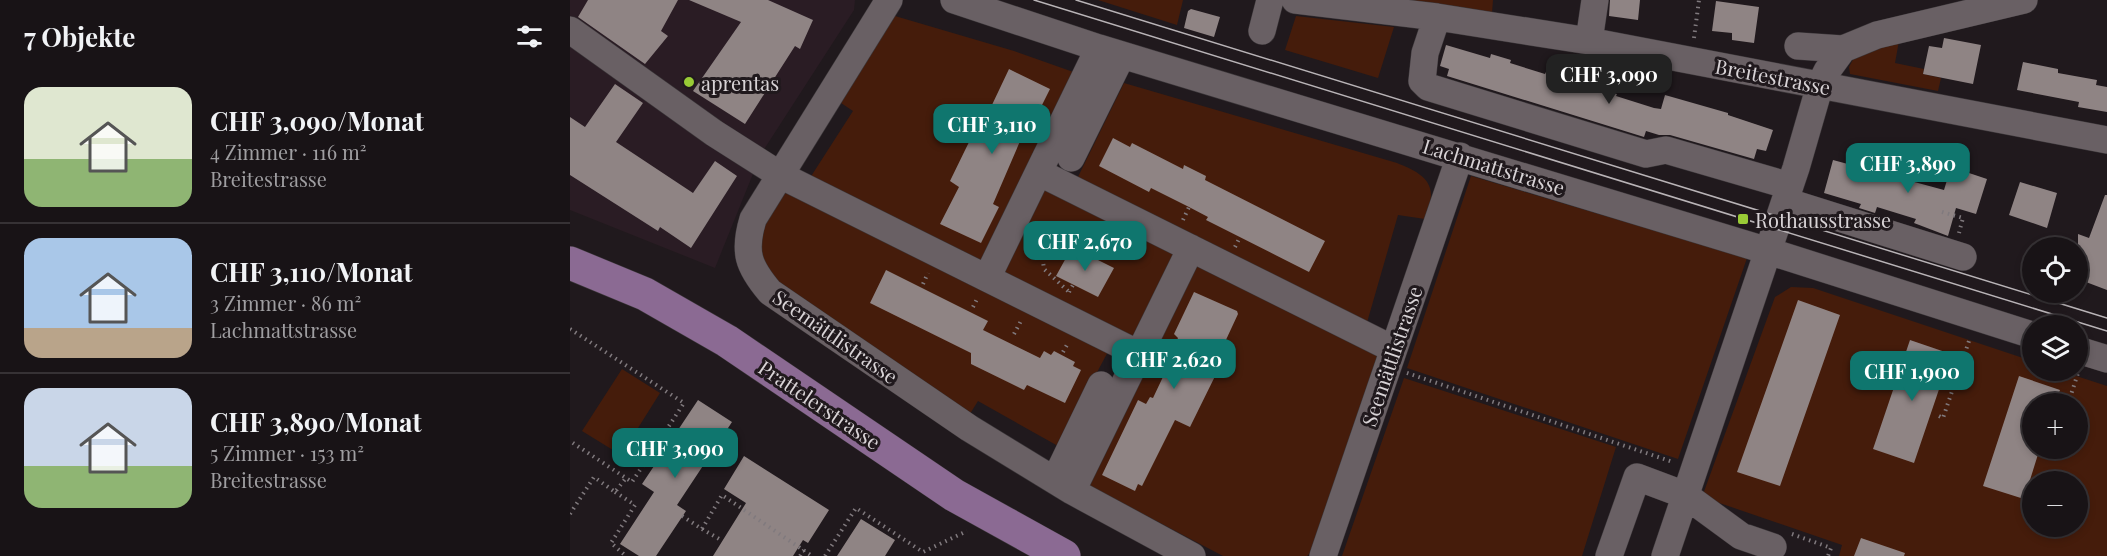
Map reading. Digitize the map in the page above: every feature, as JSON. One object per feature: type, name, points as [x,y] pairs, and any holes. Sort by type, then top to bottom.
[{"type":"main road","name":"Prattelerstrasse","points":[[570,263],[645,294],[727,341],[954,495],[1064,556]]},
{"type":"street","name":"Seemättlistrasse","points":[[889,0],[753,219],[747,240],[749,260],[756,276],[770,292],[969,428],[1064,486],[1192,556]]},
{"type":"street","name":"Lachmattstrasse","points":[[954,0],[1110,51],[1460,156],[2022,332]]},
{"type":"street","points":[[1262,31],[1270,0]]},
{"type":"street","name":"Breitestrasse","points":[[1295,0],[1437,17],[1589,41],[2107,140]]},
{"type":"street","points":[[1589,41],[1595,0]]},
{"type":"street","points":[[1798,46],[1843,49],[1877,34],[2024,0]]},
{"type":"street","points":[[1437,17],[1425,53],[1422,81],[1428,87],[1646,154],[1666,150],[1963,257]]},
{"type":"street","points":[[570,30],[714,133],[780,176],[987,278],[1064,303],[1139,354]]},
{"type":"street","points":[[1665,556],[1787,194],[1820,85],[1827,70],[1843,49]]},
{"type":"street","points":[[987,278],[1040,173],[1110,51]]},
{"type":"street","points":[[1071,158],[1110,51]]},
{"type":"street","name":"Seemättlistrasse","points":[[1323,556],[1460,156]]},
{"type":"street","points":[[1040,173],[1191,248],[1390,358]]},
{"type":"street","points":[[1064,486],[1139,354],[1191,248]]},
{"type":"street","points":[[1064,486],[1101,386]]},
{"type":"street","points":[[1610,556],[1637,477],[1685,495],[1741,536],[1773,547]]},
{"type":"path","points":[[1695,32],[1699,0]]},
{"type":"path","points":[[1064,303],[1044,269],[1042,255],[1053,242],[1068,239],[1117,254],[1137,253],[1148,246],[1158,232]]},
{"type":"path","points":[[1087,254],[1091,245]]},
{"type":"path","points":[[1064,303],[1073,285]]},
{"type":"path","points":[[1939,416],[1943,418],[1977,318]]},
{"type":"path","points":[[570,329],[684,403],[632,482],[570,441]]},
{"type":"path","points":[[2073,393],[2090,354]]},
{"type":"path","points":[[1390,358],[1694,469]]},
{"type":"path","points":[[570,514],[594,477],[636,505],[611,543],[626,556]]},
{"type":"path","points":[[615,492],[626,478]]},
{"type":"path","points":[[702,529],[722,495],[812,556]]},
{"type":"path","points":[[825,556],[856,508],[923,552],[968,531]]},
{"type":"path","points":[[682,516],[721,540]]},
{"type":"path","points":[[800,556],[804,550]]},
{"type":"shaded area","name":"aprentas","points":[[570,0],[855,0],[854,10],[761,154],[715,268],[570,210]]},
{"type":"shaded area","points":[[1098,0],[1183,0],[1177,25]]},
{"type":"shaded area","points":[[1400,0],[1493,0],[1492,13]]},
{"type":"shaded area","points":[[895,16],[1014,51],[1079,74],[979,265],[808,181],[853,111],[838,101]]},
{"type":"shaded area","points":[[1296,16],[1394,27],[1378,78],[1285,50]]},
{"type":"shaded area","points":[[1899,41],[1895,63],[1924,69],[1923,74],[1941,78],[1938,91],[1850,74],[1849,67],[1856,54]]},
{"type":"shaded area","points":[[1124,83],[1397,163],[1419,174],[1430,188],[1431,195],[1425,219],[1398,215],[1366,326],[1382,350],[1314,549],[1307,556],[1223,556],[1086,484],[1190,266],[1075,183]]},
{"type":"shaded area","points":[[1471,176],[1747,258],[1678,459],[1407,368]]},
{"type":"shaded area","points":[[1043,181],[1180,248],[1133,343],[995,275]]},
{"type":"shaded area","points":[[783,186],[1111,346],[1058,446],[978,401],[968,417],[775,287],[756,258],[757,233]]},
{"type":"shaded area","points":[[1791,287],[1813,288],[2022,358],[2022,381],[2088,380],[2107,386],[2107,556],[1839,556],[1842,545],[1702,497],[1775,297]]},
{"type":"shaded area","points":[[622,369],[660,393],[621,455],[582,431]]},
{"type":"shaded area","points":[[1404,378],[1616,447],[1582,556],[1342,556]]},
{"type":"building","points":[[588,0],[678,0],[661,31],[668,36],[645,64],[578,17]]},
{"type":"building","points":[[689,0],[768,0],[813,20],[800,49],[795,46],[745,124],[693,91],[741,22]]},
{"type":"building","points":[[1610,0],[1640,0],[1638,20],[1609,16]]},
{"type":"building","points":[[1716,1],[1759,7],[1754,43],[1732,40],[1732,33],[1712,31]]},
{"type":"building","points":[[1191,9],[1220,17],[1214,37],[1184,28],[1188,11]]},
{"type":"building","points":[[1944,38],[1981,45],[1973,84],[1923,74],[1929,46],[1942,48]]},
{"type":"building","points":[[1446,45],[1490,58],[1491,54],[1511,60],[1510,63],[1617,94],[1616,96],[1654,108],[1661,109],[1665,95],[1728,113],[1728,115],[1773,130],[1766,151],[1757,149],[1754,159],[1670,135],[1659,135],[1646,131],[1644,137],[1447,76],[1449,69],[1440,66]]},
{"type":"building","points":[[2023,62],[2058,69],[2058,73],[2097,80],[2096,85],[2107,87],[2107,112],[2078,107],[2079,102],[2017,90]]},
{"type":"building","points":[[1009,69],[1050,89],[1031,127],[1027,125],[993,204],[999,207],[981,243],[940,224],[959,187],[950,181]]},
{"type":"building","points":[[615,84],[643,103],[616,142],[693,193],[715,161],[737,176],[691,248],[660,227],[658,231],[570,175],[570,117],[585,127]]},
{"type":"building","points":[[1113,138],[1130,147],[1132,143],[1183,169],[1184,165],[1206,176],[1205,180],[1325,241],[1309,272],[1206,220],[1208,217],[1189,207],[1151,188],[1149,192],[1099,166]]},
{"type":"building","points":[[1833,160],[1944,190],[1951,167],[1987,179],[1976,214],[1956,208],[1948,236],[1914,223],[1916,219],[1877,207],[1875,213],[1859,208],[1861,204],[1824,193]]},
{"type":"building","points":[[2020,182],[2057,193],[2047,228],[2009,215]]},
{"type":"building","points":[[2105,195],[2107,195],[2107,290],[2088,283],[2089,238]]},
{"type":"building","points":[[1072,247],[1114,268],[1098,297],[1056,276]]},
{"type":"building","points":[[886,270],[988,321],[983,330],[1040,358],[1044,351],[1051,355],[1054,351],[1075,362],[1073,366],[1081,370],[1065,403],[1027,385],[1024,390],[971,364],[971,353],[870,303]]},
{"type":"building","points":[[1194,292],[1237,311],[1238,314],[1218,357],[1223,360],[1190,427],[1175,420],[1142,486],[1138,484],[1135,491],[1102,475],[1138,400],[1146,404],[1150,397],[1153,398],[1170,362],[1167,361],[1178,338],[1174,334]]},
{"type":"building","points":[[1798,300],[1840,315],[1780,486],[1737,472]]},
{"type":"building","points":[[1910,340],[1951,354],[1914,463],[1873,449]]},
{"type":"building","points":[[2019,376],[2022,377],[2022,381],[2034,381],[2060,390],[2059,393],[2022,393],[2022,459],[2037,459],[2033,471],[2022,471],[2022,498],[1983,486]]},
{"type":"building","points":[[698,400],[732,422],[677,505],[686,511],[656,556],[639,556],[620,544],[654,492],[642,484]]},
{"type":"building","points":[[744,456],[829,510],[808,543],[803,540],[793,556],[713,556],[746,503],[724,489]]},
{"type":"building","points":[[861,519],[895,540],[885,556],[837,556]]},
{"type":"building","points":[[1861,538],[1905,553],[1904,556],[1854,556]]},
{"type":"tram line","points":[[1034,0],[2107,331]]},
{"type":"tram line","points":[[1076,0],[2107,318]]},
{"type":"place","name":"aprentas","points":[[689,82]]},
{"type":"place","name":"Rothausstrasse","points":[[1743,219]]}]
